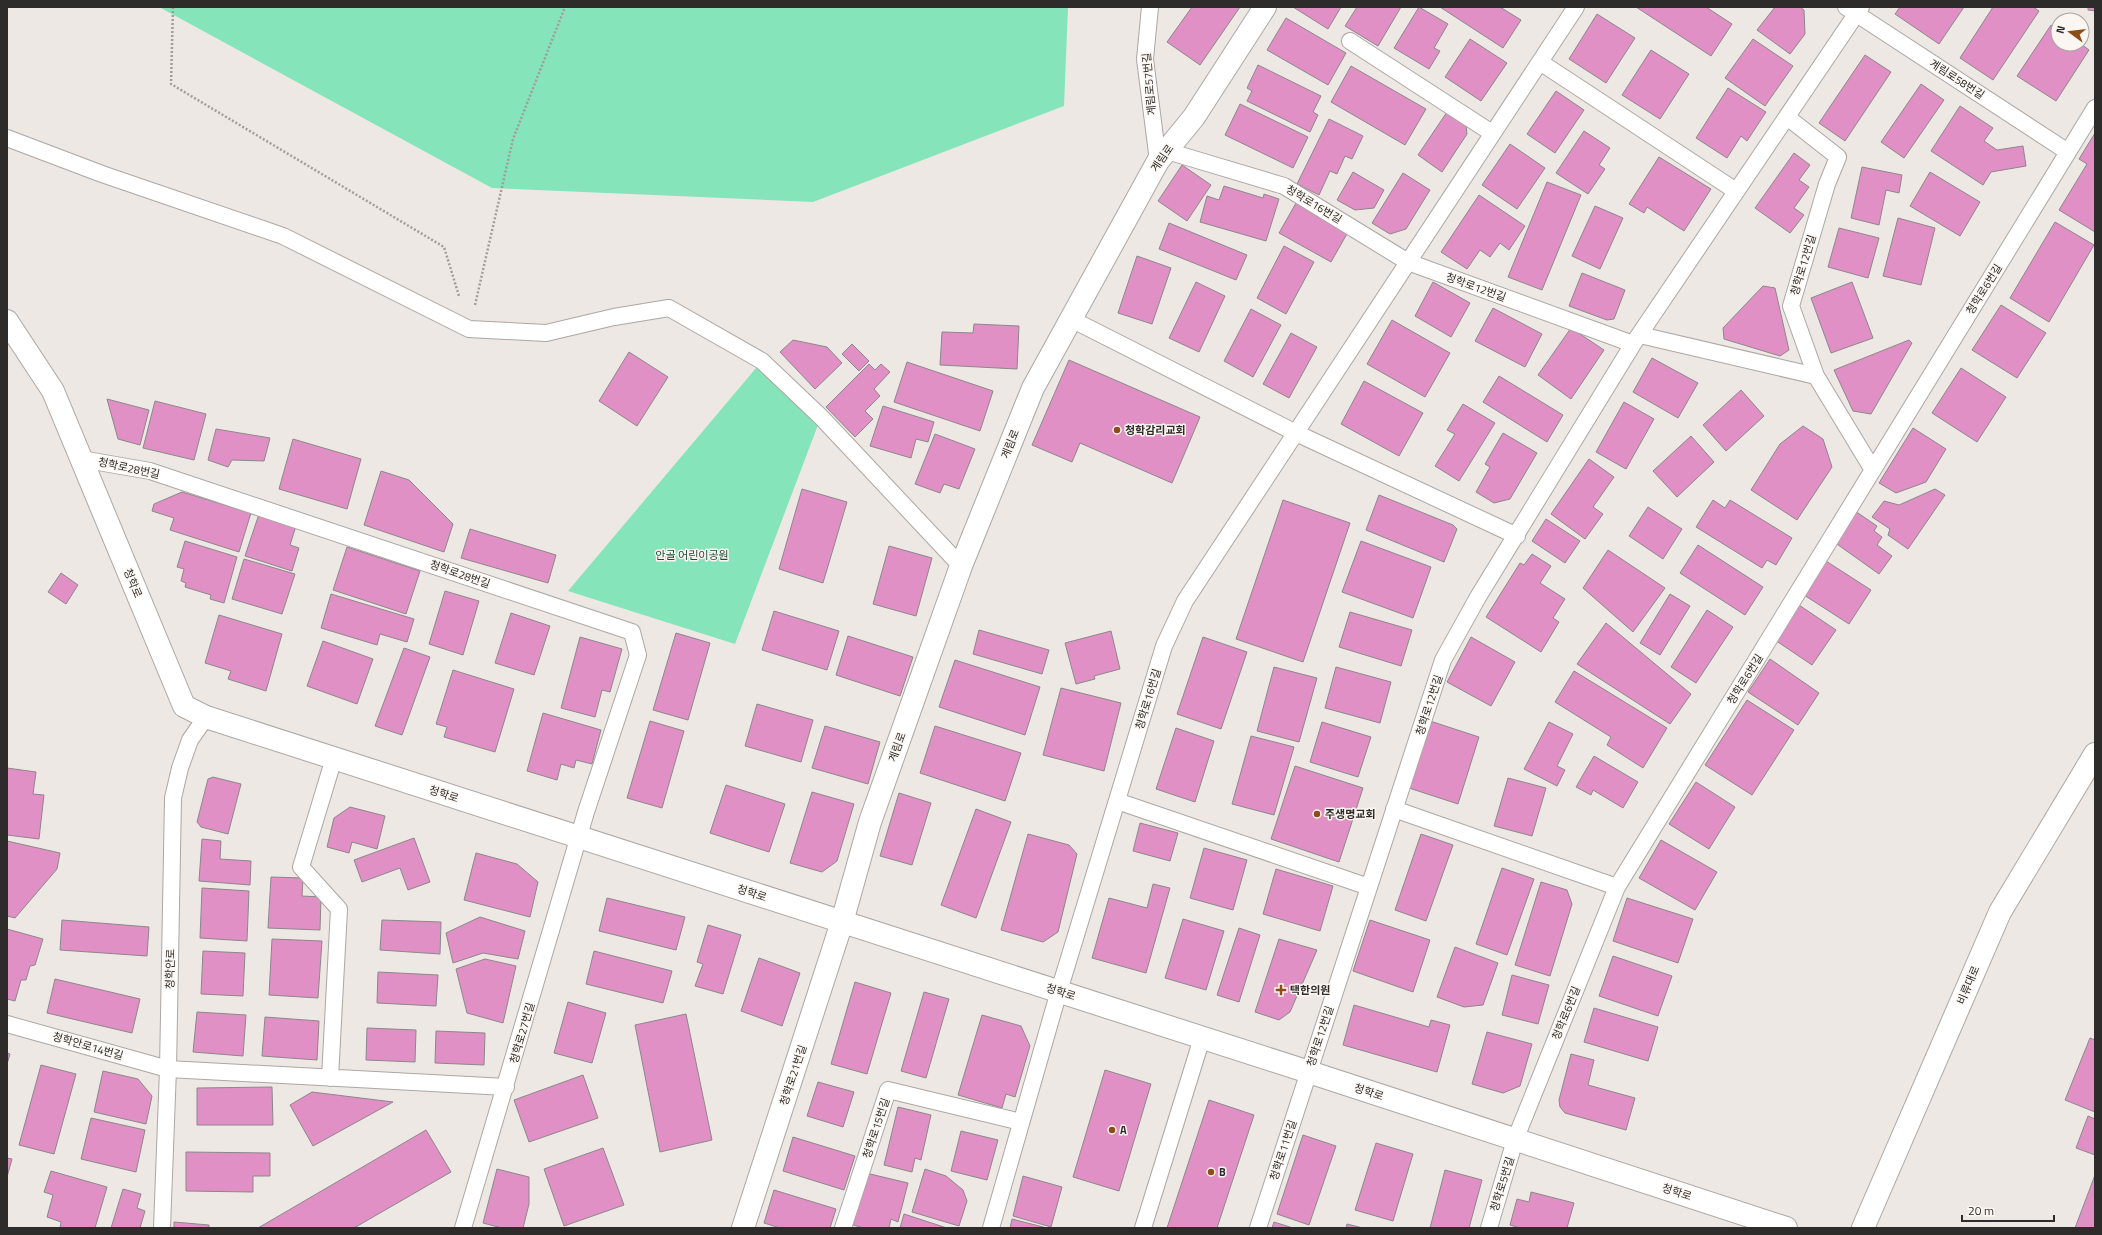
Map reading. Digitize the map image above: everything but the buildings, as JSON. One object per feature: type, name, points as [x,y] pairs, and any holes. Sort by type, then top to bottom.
[{"type":"street","name":"계림로","points":[[842,922],[870,822],[961,566],[1033,388],[1162,156],[1194,117],[1265,7]]},
{"type":"street","name":"청학로","points":[[7,321],[53,391],[184,706],[206,717],[1059,991],[1786,1228]]},
{"type":"street","name":"비류대로","points":[[1863,1228],[2000,912],[2095,754]]},
{"type":"street","name":"청학로21번길","points":[[743,1228],[842,922]]},
{"type":"lane","name":"계림로57번길","points":[[1150,7],[1145,59],[1162,156]]},
{"type":"lane","name":"청학로16번길","points":[[1059,991],[1164,646],[1184,601],[1576,7]]},
{"type":"lane","name":"청학로12번길","points":[[1309,1072],[1443,660],[1478,597],[1517,536],[1636,340],[1787,117],[1854,9]]},
{"type":"lane","name":"계림로58번길","points":[[1854,9],[2068,152]]},
{"type":"lane","points":[[1350,41],[1492,133]]},
{"type":"lane","points":[[1540,62],[1736,191]]},
{"type":"lane","name":"청학로6번길","points":[[1515,1140],[1617,887],[2095,108]]},
{"type":"lane","name":"청학로12번길","points":[[1787,117],[1838,157],[1827,184],[1791,306],[1816,376]]},
{"type":"lane","points":[[7,138],[102,174],[283,236],[469,329],[546,333],[614,317],[669,308],[762,361],[822,417],[961,566]]},
{"type":"lane","name":"청학로16번길","points":[[1162,156],[1284,186],[1408,262]]},
{"type":"lane","name":"청학로12번길","points":[[1408,262],[1636,340],[1816,376]]},
{"type":"lane","points":[[1071,319],[1296,433],[1517,536]]},
{"type":"lane","points":[[1816,376],[1873,470]]},
{"type":"lane","name":"청학로28번길","points":[[81,459],[150,471],[632,632],[638,655],[586,812],[580,837]]},
{"type":"lane","name":"청학안로","points":[[162,1228],[168,1069],[173,798],[180,768],[190,740],[206,717]]},
{"type":"lane","points":[[330,1078],[339,909],[301,867],[334,758]]},
{"type":"lane","points":[[1117,801],[1369,887]]},
{"type":"lane","points":[[1394,809],[1617,887]]},
{"type":"lane","name":"청학로27번길","points":[[463,1228],[580,837]]},
{"type":"lane","points":[[991,1228],[1059,991]]},
{"type":"lane","name":"청학안로14번길","points":[[7,1024],[168,1069],[506,1087]]},
{"type":"lane","points":[[1143,1228],[1202,1038]]},
{"type":"lane","name":"청학로11번길","points":[[1258,1228],[1309,1072]]},
{"type":"lane","name":"청학로15번길","points":[[843,1228],[888,1090],[1021,1122]]},
{"type":"lane","name":"청학로5번길","points":[[1489,1228],[1515,1140]]},
{"type":"path","points":[[173,7],[171,84],[444,247],[469,329]]},
{"type":"path","points":[[469,329],[513,139],[565,7]]},
{"type":"green space","points":[[159,7],[1068,7],[1064,106],[813,202],[492,188]]},
{"type":"green space","name":"안골 어린이공원","points":[[762,361],[821,417],[735,644],[568,591]]},
{"type":"place","name":"청학감리교회","points":[[1117,430]]},
{"type":"place","name":"주생명교회","points":[[1317,814]]},
{"type":"place","name":"택한의원","points":[[1281,990]]},
{"type":"place","name":"A","points":[[1112,1130]]},
{"type":"place","name":"B","points":[[1211,1172]]}]
